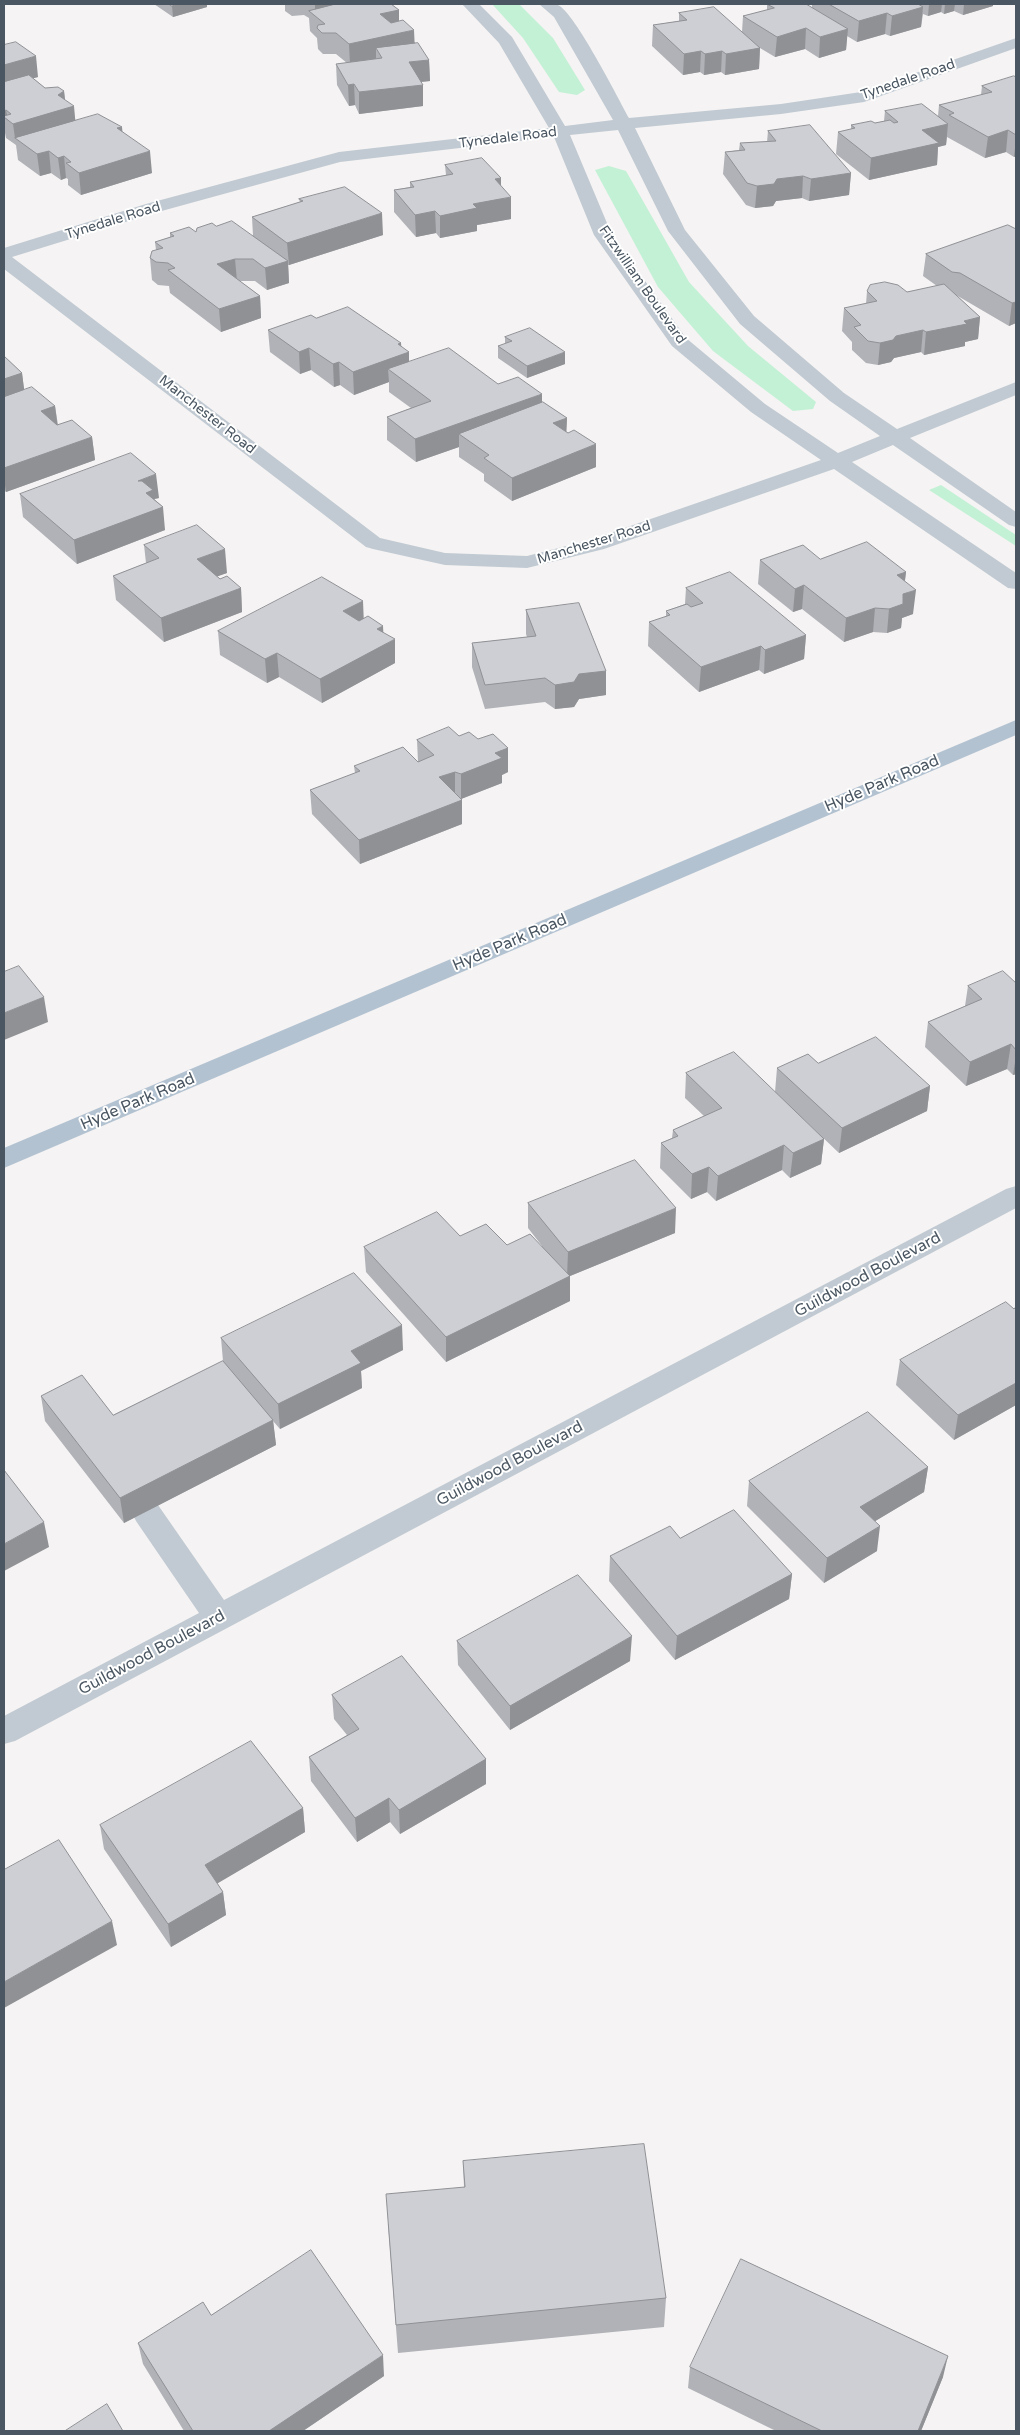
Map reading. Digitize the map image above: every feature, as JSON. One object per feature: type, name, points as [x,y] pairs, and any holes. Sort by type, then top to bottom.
[{"type":"main road","name":"Hyde Park Road","points":[[4,1159],[1016,727]]},
{"type":"street","name":"Fitzwilliam Boulevard","points":[[470,4],[506,40],[560,132],[603,235],[679,342],[758,408],[1016,583]]},
{"type":"street","points":[[547,4],[560,14],[624,124],[676,231],[747,320],[837,397],[1016,520]]},
{"type":"street","name":"Tynedale Road","points":[[4,254],[152,208],[339,157],[624,124],[781,109],[864,96],[1016,43]]},
{"type":"street","name":"Manchester Road","points":[[4,260],[373,543],[445,559],[527,562],[597,544],[837,461],[1016,388]]},
{"type":"street","name":"Guildwood Boulevard","points":[[4,1732],[1016,1196]]},
{"type":"street","points":[[147,1513],[219,1618]]},
{"type":"green space","points":[[492,4],[519,4],[553,38],[585,90],[577,95],[559,92],[523,38]]},
{"type":"green space","points":[[609,166],[626,171],[689,282],[748,346],[816,402],[813,409],[793,411],[713,351],[658,287],[595,170]]},
{"type":"green space","points":[[941,485],[1016,535],[1016,546],[929,490]]},
{"type":"building","points":[[336,4],[391,4],[399,10],[380,14],[391,23],[403,20],[414,30],[349,44],[336,33],[322,33],[317,28],[318,25],[325,24],[309,11]]},
{"type":"building","points":[[767,4],[806,4],[848,29],[820,37],[806,28],[777,37],[743,16],[774,8]]},
{"type":"building","points":[[829,4],[918,4],[923,7],[892,16],[887,13],[859,21]]},
{"type":"building","points":[[714,7],[760,48],[726,54],[722,51],[705,54],[701,51],[684,54],[653,25],[687,20],[679,13]]},
{"type":"building","points":[[16,42],[36,56],[4,65],[4,45]]},
{"type":"building","points":[[418,43],[429,60],[409,62],[423,85],[359,92],[354,84],[348,85],[336,64],[382,58],[376,48]]},
{"type":"building","points":[[29,75],[45,88],[58,87],[64,91],[58,95],[74,106],[13,124],[4,117],[11,114],[6,110],[4,111],[4,82]]},
{"type":"building","points":[[1016,77],[1016,135],[1008,130],[988,137],[949,115],[954,113],[939,105],[992,92],[982,86]]},
{"type":"building","points":[[922,104],[948,124],[922,130],[939,143],[871,158],[838,132],[855,128],[851,125],[871,121],[875,123],[890,120],[894,123],[898,122],[885,111]]},
{"type":"building","points":[[98,114],[122,127],[117,128],[150,151],[79,173],[66,163],[71,162],[64,156],[58,158],[49,151],[37,154],[15,138]]},
{"type":"building","points":[[810,125],[851,173],[811,179],[803,176],[777,179],[774,184],[757,186],[747,183],[725,152],[745,150],[740,143],[776,141],[768,131]]},
{"type":"building","points":[[482,158],[501,178],[495,179],[511,197],[473,204],[477,208],[440,216],[435,211],[415,215],[394,190],[414,187],[410,182],[453,174],[445,165]]},
{"type":"building","points":[[345,187],[382,213],[287,243],[252,217],[303,201],[299,199]]},
{"type":"building","points":[[232,221],[288,261],[265,268],[253,259],[235,259],[217,264],[260,296],[219,309],[168,270],[175,268],[168,263],[156,262],[150,258],[152,251],[163,248],[155,242],[174,236],[170,233],[189,227],[196,232],[197,228],[212,223],[216,226]]},
{"type":"building","points":[[1008,225],[1016,229],[1016,302],[1012,303],[960,273],[952,272],[926,254]]},
{"type":"building","points":[[885,282],[898,285],[907,292],[944,284],[980,317],[964,321],[967,324],[926,332],[923,330],[896,336],[893,340],[880,343],[868,341],[854,327],[861,325],[844,308],[877,301],[867,291],[870,285]]},
{"type":"building","points":[[348,307],[401,343],[398,344],[409,352],[353,372],[339,362],[333,364],[309,348],[299,352],[268,330],[311,315],[316,318]]},
{"type":"building","points":[[530,328],[565,352],[527,366],[498,346],[512,341],[505,337]]},
{"type":"building","points":[[449,348],[498,384],[518,377],[542,394],[415,439],[387,417],[431,401],[388,369]]},
{"type":"building","points":[[4,356],[22,373],[4,379]]},
{"type":"building","points":[[32,387],[55,406],[41,411],[57,425],[72,420],[92,437],[4,468],[4,397]]},
{"type":"building","points":[[543,402],[567,418],[553,423],[568,433],[574,430],[596,444],[512,478],[484,458],[489,455],[459,434]]},
{"type":"building","points":[[131,453],[156,474],[138,481],[142,481],[153,490],[146,493],[163,507],[74,540],[20,494]]},
{"type":"building","points":[[197,525],[225,549],[197,559],[220,579],[227,576],[241,588],[161,618],[113,576],[159,558],[144,545]]},
{"type":"building","points":[[867,542],[906,572],[897,575],[916,590],[903,594],[903,604],[889,609],[875,608],[846,618],[804,585],[795,589],[760,560],[803,545],[820,559]]},
{"type":"building","points":[[730,572],[806,635],[765,650],[761,646],[701,667],[649,622],[670,615],[666,611],[687,604],[691,607],[703,603],[686,588]]},
{"type":"building","points":[[322,577],[363,601],[343,611],[359,621],[368,616],[383,626],[377,629],[395,639],[320,679],[277,653],[265,659],[218,631]]},
{"type":"building","points":[[579,603],[606,671],[579,674],[574,682],[555,685],[545,678],[485,685],[472,643],[536,636],[526,610]]},
{"type":"building","points":[[449,727],[459,736],[469,732],[478,739],[493,734],[508,748],[495,753],[502,758],[461,774],[455,772],[439,777],[462,800],[359,840],[310,790],[360,771],[354,766],[403,747],[418,762],[434,755],[417,740]]},
{"type":"building","points":[[19,966],[44,997],[4,1013],[4,972]]},
{"type":"building","points":[[1003,971],[1016,983],[1016,1050],[1011,1044],[970,1062],[928,1022],[982,999],[968,986]]},
{"type":"building","points":[[876,1037],[930,1086],[842,1128],[777,1068],[808,1054],[818,1063]]},
{"type":"building","points":[[734,1052],[824,1139],[793,1153],[784,1145],[718,1176],[709,1167],[692,1174],[661,1143],[678,1136],[673,1130],[722,1108],[686,1073]]},
{"type":"building","points":[[635,1160],[676,1208],[568,1252],[528,1203]]},
{"type":"building","points":[[437,1212],[460,1236],[486,1224],[507,1245],[530,1234],[570,1276],[446,1337],[364,1247]]},
{"type":"building","points":[[354,1273],[402,1325],[351,1351],[361,1363],[278,1404],[221,1338]]},
{"type":"building","points":[[1006,1302],[1014,1309],[1016,1307],[1016,1383],[958,1415],[900,1360]]},
{"type":"building","points":[[223,1361],[273,1420],[120,1498],[41,1396],[82,1375],[113,1415]]},
{"type":"building","points":[[868,1412],[928,1467],[860,1507],[880,1526],[827,1558],[749,1481]]},
{"type":"building","points":[[4,1470],[44,1522],[4,1544]]},
{"type":"building","points":[[734,1510],[792,1574],[677,1636],[610,1556],[670,1526],[680,1538]]},
{"type":"building","points":[[578,1575],[632,1636],[510,1706],[457,1641]]},
{"type":"building","points":[[402,1656],[486,1759],[399,1810],[389,1798],[355,1818],[309,1757],[359,1729],[332,1695]]},
{"type":"building","points":[[251,1741],[303,1808],[205,1865],[223,1892],[168,1924],[100,1825]]},
{"type":"building","points":[[59,1840],[112,1921],[4,1982],[4,1870]]},
{"type":"building","points":[[644,2144],[666,2298],[396,2325],[386,2194],[465,2187],[463,2161]]},
{"type":"building","points":[[311,2250],[383,2355],[269,2431],[193,2431],[138,2343],[203,2302],[211,2315]]},
{"type":"building","points":[[741,2259],[948,2356],[918,2431],[822,2431],[690,2367]]},
{"type":"building","points":[[107,2404],[123,2431],[65,2431]]}]
